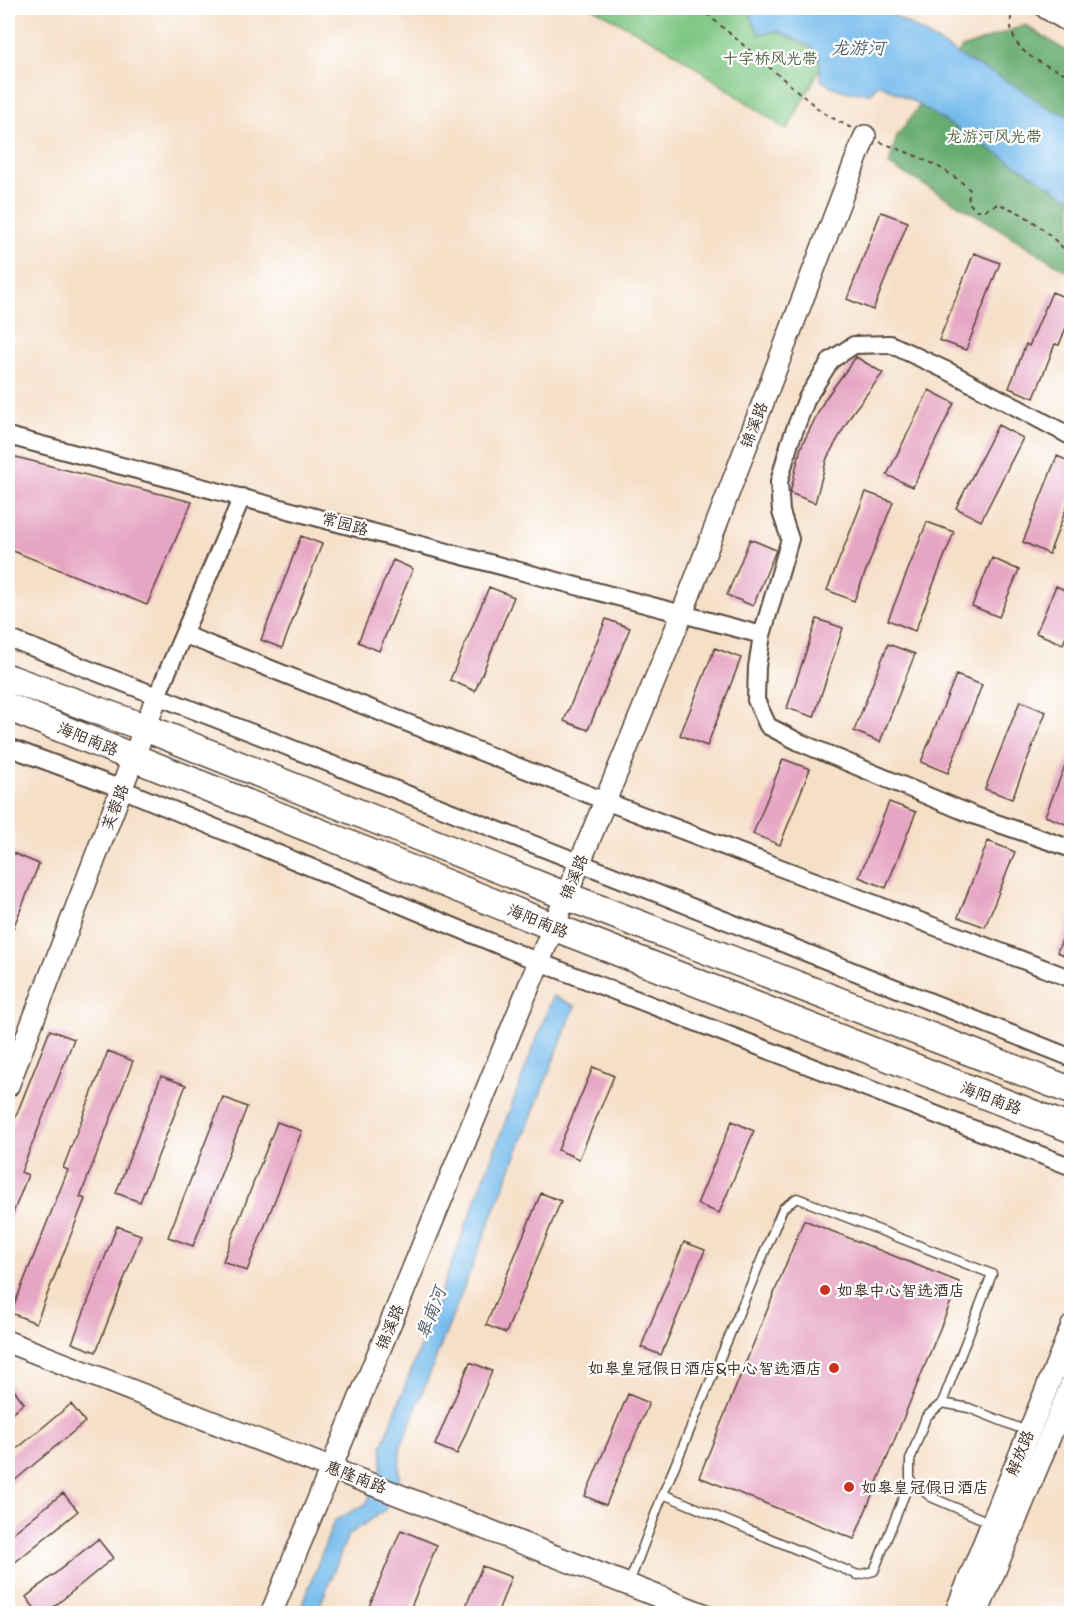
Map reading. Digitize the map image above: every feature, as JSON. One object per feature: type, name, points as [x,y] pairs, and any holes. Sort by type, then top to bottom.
[{"type":"main road","name":"海阳南路","points":[[8,678],[146,728],[566,896],[1071,1091]]},
{"type":"main road","name":"海阳南路","points":[[8,707],[554,927],[1071,1129]]},
{"type":"street","points":[[1046,8],[1071,23]]},
{"type":"street","name":"锦溪路","points":[[271,1614],[682,614],[865,136]]},
{"type":"street","points":[[1071,437],[950,372],[890,344],[854,345],[831,360],[807,398],[790,442],[779,482],[781,512],[790,539],[762,635],[757,667],[756,700],[768,726],[799,742],[973,815],[1071,849]]},
{"type":"street","name":"常园路","points":[[8,436],[762,635]]},
{"type":"street","name":"芙蓉路","points":[[8,1086],[157,696],[242,497]]},
{"type":"street","points":[[184,635],[605,801],[1071,979]]},
{"type":"street","points":[[8,638],[1071,1058]]},
{"type":"street","points":[[8,747],[122,789],[539,962],[1071,1167]]},
{"type":"street","name":"解放路","points":[[955,1614],[1071,1326]]},
{"type":"street","name":"惠隆南路","points":[[8,1342],[703,1614]]},
{"type":"street","name":"解放路","points":[[977,1614],[1071,1383]]},
{"type":"lane","points":[[628,1585],[663,1494],[783,1208],[797,1198],[992,1274],[942,1403],[926,1417],[910,1460],[910,1481],[874,1571],[858,1575],[663,1494]]},
{"type":"lane","points":[[942,1403],[969,1408],[1029,1432]]},
{"type":"lane","points":[[910,1481],[931,1497],[991,1523]]},
{"type":"path","points":[[700,8],[822,112],[865,136],[918,156],[960,180],[970,190],[968,201],[975,210],[985,210],[998,204],[1016,209],[1044,229],[1071,257]]},
{"type":"path","points":[[1013,8],[1013,36],[1026,55],[1071,76]]},
{"type":"green space","name":"十字桥风光带","points":[[593,8],[868,8],[820,69],[787,130],[669,49]]},
{"type":"green space","name":"龙游河风光带","points":[[1025,25],[1071,54],[1071,274],[987,221],[889,165],[897,136],[962,48]]},
{"type":"water","name":"龙游河","points":[[748,8],[885,8],[967,60],[1011,83],[1050,109],[1071,116],[1071,199],[911,100],[879,84],[870,93],[844,91],[832,87],[821,80],[819,55],[810,47],[778,31],[760,34]]},
{"type":"water","points":[[553,996],[575,1006],[400,1449],[399,1477],[385,1510],[348,1535],[317,1613],[299,1614],[334,1521],[366,1504],[382,1469],[382,1447]]},
{"type":"building","points":[[881,212],[908,222],[873,310],[847,299]]},
{"type":"building","points":[[974,253],[1000,263],[966,350],[939,340]]},
{"type":"building","points":[[1052,292],[1071,300],[1071,315],[1059,345],[1055,344],[1034,398],[1009,388],[1026,344],[1029,346]]},
{"type":"building","points":[[856,357],[883,373],[853,412],[827,458],[815,503],[790,493],[801,447],[825,399]]},
{"type":"building","points":[[929,390],[954,403],[913,487],[887,475]]},
{"type":"building","points":[[998,425],[1023,438],[981,521],[956,508]]},
{"type":"building","points":[[8,455],[192,502],[147,605],[8,549]]},
{"type":"building","points":[[1057,456],[1071,462],[1071,496],[1049,554],[1023,542]]},
{"type":"building","points":[[866,492],[893,502],[854,601],[827,590]]},
{"type":"building","points":[[927,522],[954,532],[915,631],[888,620]]},
{"type":"building","points":[[301,536],[322,544],[282,648],[261,640]]},
{"type":"building","points":[[750,539],[776,550],[753,606],[727,595]]},
{"type":"building","points":[[992,558],[1019,570],[999,617],[972,606]]},
{"type":"building","points":[[393,560],[413,569],[379,651],[358,642]]},
{"type":"building","points":[[1056,586],[1071,593],[1071,624],[1063,644],[1036,633]]},
{"type":"building","points":[[489,587],[514,597],[475,691],[450,680]]},
{"type":"building","points":[[606,619],[630,628],[588,730],[564,721]]},
{"type":"building","points":[[817,619],[843,628],[814,717],[787,708]]},
{"type":"building","points":[[888,644],[915,654],[880,742],[854,731]]},
{"type":"building","points":[[715,648],[741,658],[707,746],[680,735]]},
{"type":"building","points":[[956,675],[982,685],[948,773],[921,762]]},
{"type":"building","points":[[1020,701],[1046,712],[1012,799],[985,789]]},
{"type":"building","points":[[1071,751],[1071,826],[1045,816]]},
{"type":"building","points":[[783,759],[810,769],[780,845],[753,834]]},
{"type":"building","points":[[889,802],[916,812],[886,888],[859,877]]},
{"type":"building","points":[[988,841],[1015,852],[985,927],[958,917]]},
{"type":"building","points":[[8,851],[39,864],[8,941]]},
{"type":"building","points":[[1071,917],[1071,958],[1057,952]]},
{"type":"building","points":[[50,1030],[74,1039],[21,1172],[28,1175],[8,1226],[8,1136]]},
{"type":"building","points":[[108,1051],[133,1061],[80,1197],[85,1199],[36,1323],[11,1313],[68,1170],[63,1168]]},
{"type":"building","points":[[593,1067],[614,1076],[579,1159],[558,1150]]},
{"type":"building","points":[[161,1076],[186,1085],[140,1202],[116,1193]]},
{"type":"building","points":[[223,1097],[247,1107],[193,1246],[168,1237]]},
{"type":"building","points":[[732,1121],[754,1131],[719,1213],[697,1204]]},
{"type":"building","points":[[277,1122],[302,1131],[247,1271],[223,1261]]},
{"type":"building","points":[[541,1193],[561,1201],[506,1333],[486,1325]]},
{"type":"building","name":"如皋皇冠假日酒店&中心智选酒店","points":[[804,1220],[959,1282],[854,1539],[699,1477]]},
{"type":"building","points":[[117,1226],[141,1235],[96,1352],[72,1343]]},
{"type":"building","points":[[684,1242],[705,1250],[661,1355],[641,1347]]},
{"type":"building","points":[[470,1362],[492,1371],[457,1454],[435,1445]]},
{"type":"building","points":[[8,1382],[24,1403],[8,1416]]},
{"type":"building","points":[[628,1394],[649,1403],[606,1505],[585,1496]]},
{"type":"building","points":[[71,1404],[85,1422],[8,1486],[8,1456]]},
{"type":"building","points":[[63,1493],[78,1511],[8,1568],[8,1537]]},
{"type":"building","points":[[401,1530],[437,1545],[408,1614],[366,1614]]},
{"type":"building","points":[[98,1539],[113,1558],[45,1614],[39,1614],[26,1597]]},
{"type":"building","points":[[482,1566],[511,1577],[497,1614],[463,1614]]},
{"type":"place","name":"如皋中心智选酒店","points":[[825,1290]]},
{"type":"place","name":"如皋皇冠假日酒店&中心智选酒店","points":[[834,1368]]},
{"type":"place","name":"如皋皇冠假日酒店","points":[[849,1487]]},
{"type":"water label","name":"皋南河","points":[[431,1313]]}]
